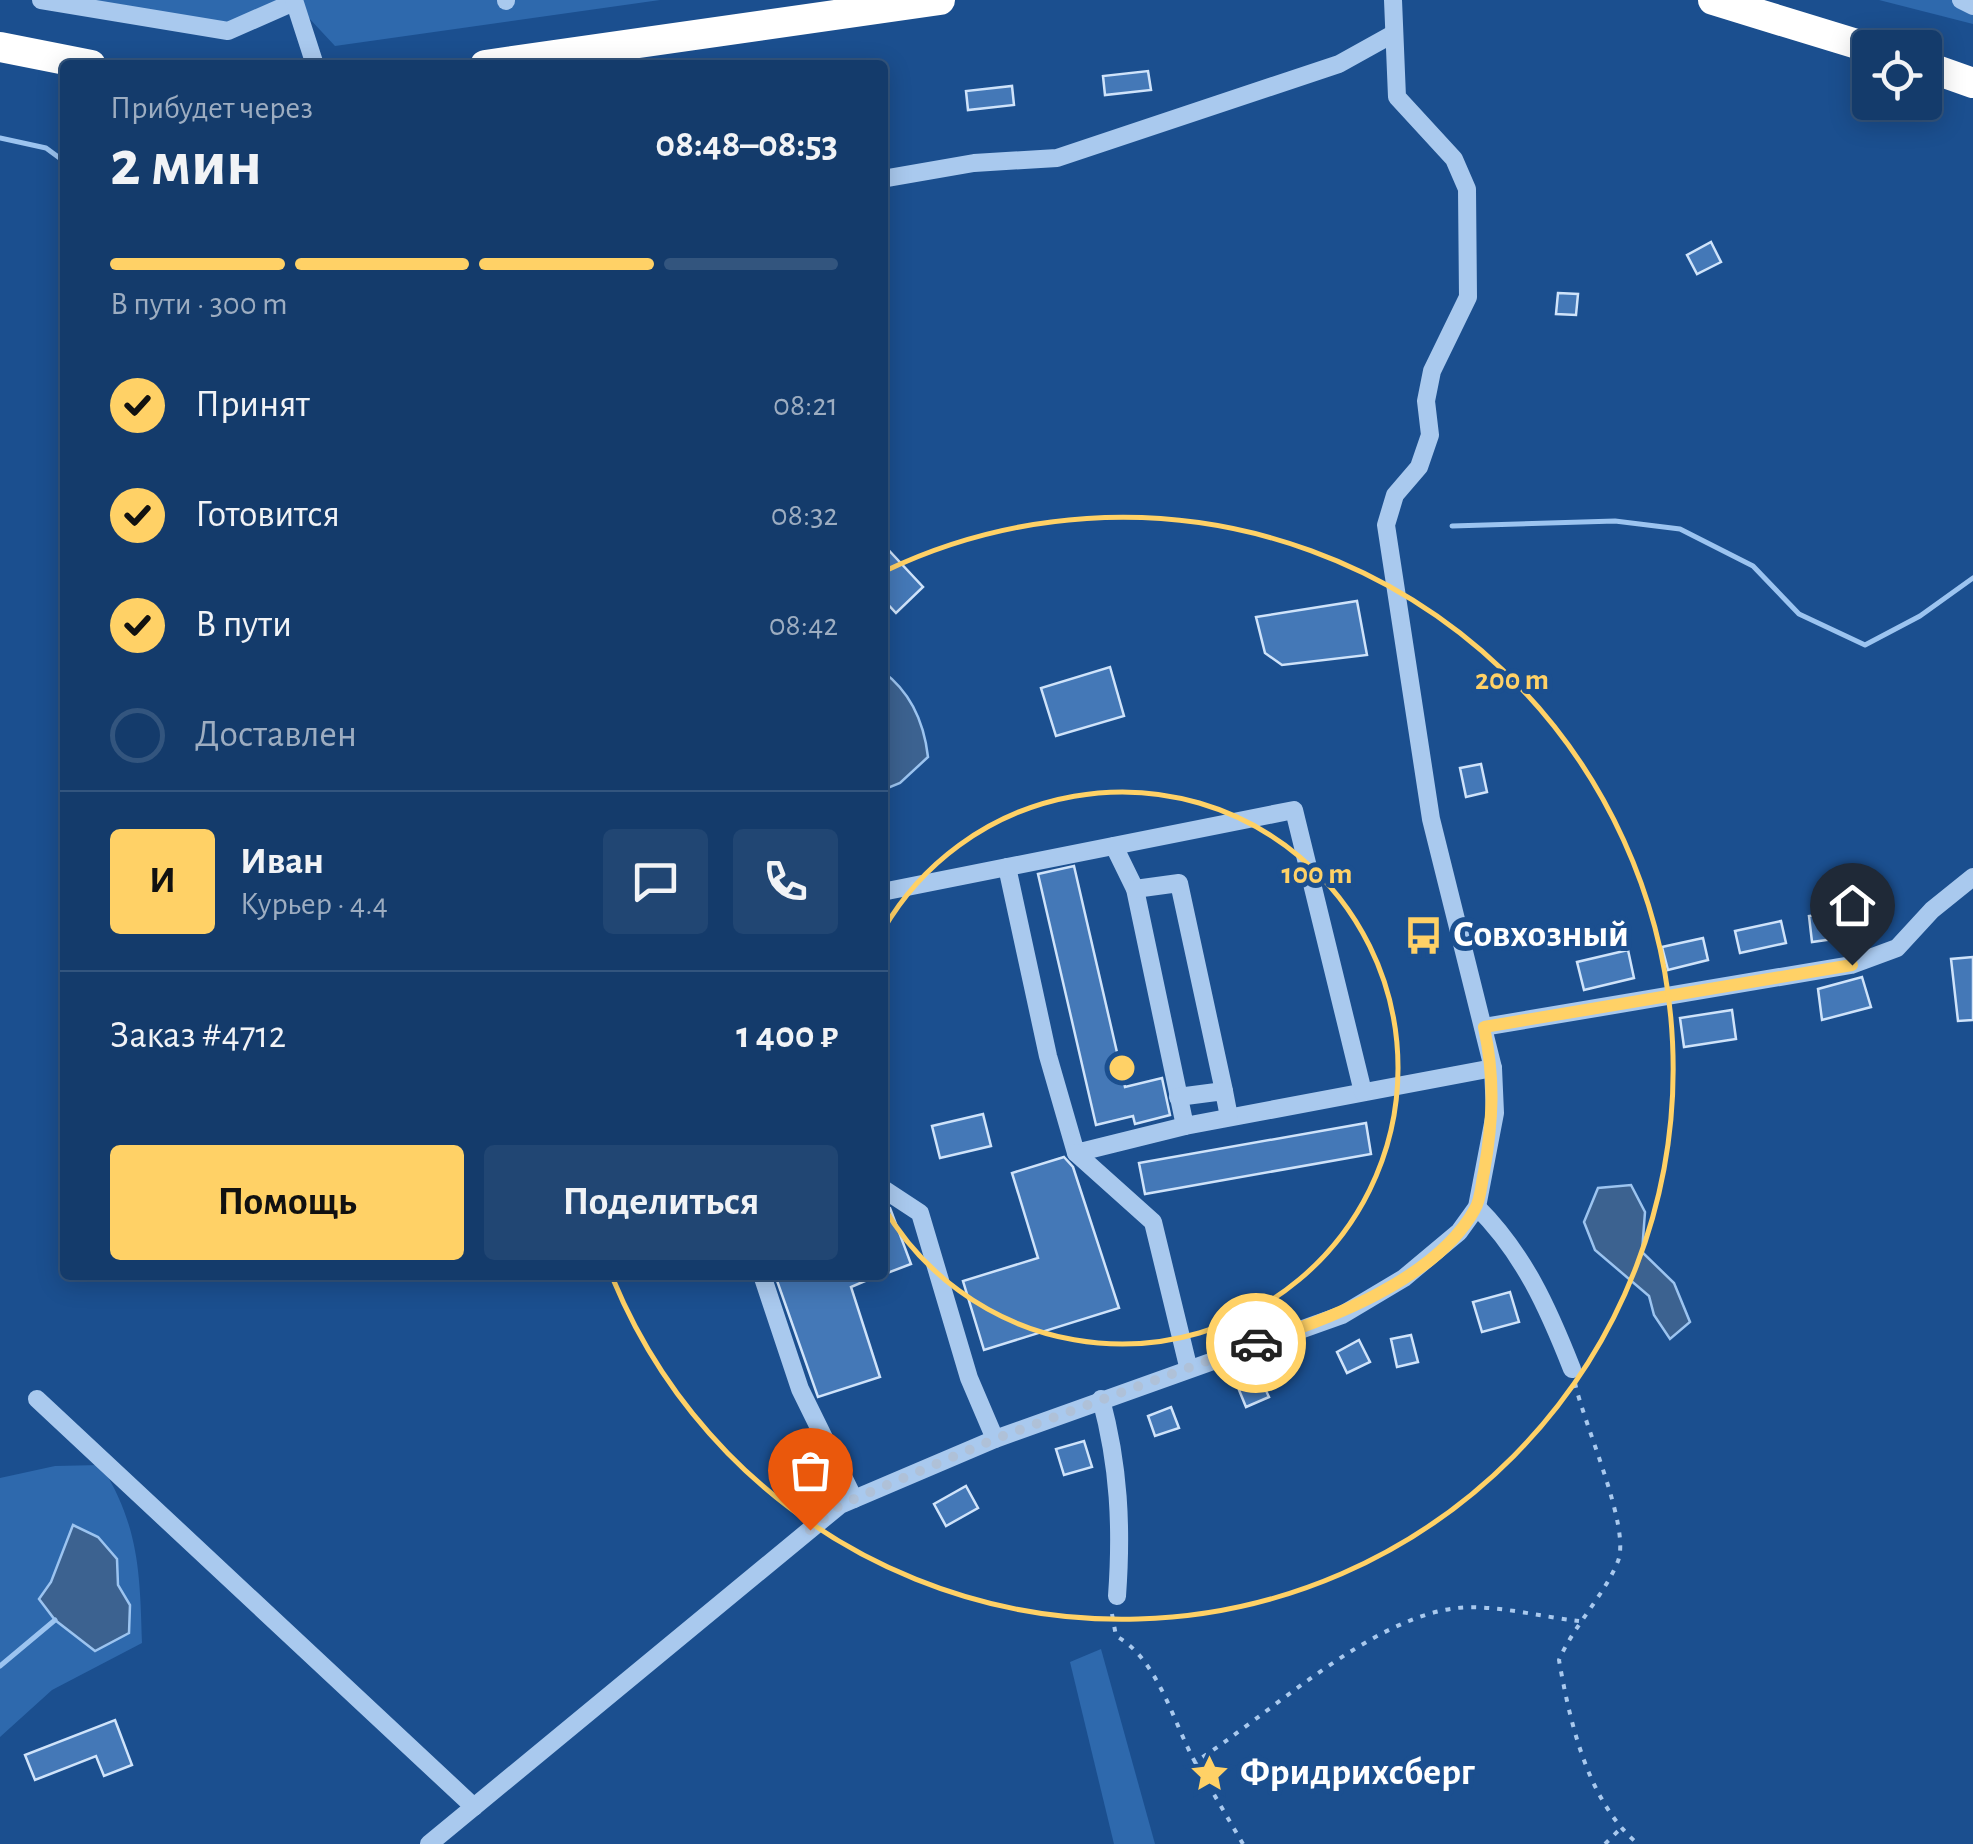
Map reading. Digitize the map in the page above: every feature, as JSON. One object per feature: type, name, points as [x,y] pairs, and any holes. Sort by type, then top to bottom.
[{"type":"highway","points":[[516,60],[860,5],[940,0]]},
{"type":"highway","points":[[1713,0],[1852,42]]},
{"type":"highway","points":[[0,47],[65,60]]},
{"type":"highway","points":[[1942,72],[1973,82]]},
{"type":"street","points":[[41,0],[112,7],[228,31],[294,1],[313,60]]},
{"type":"street","points":[[429,1844],[847,1502],[995,1439],[1188,1366],[1342,1315],[1404,1278],[1459,1232],[1477,1207],[1495,1112],[1493,1068],[1431,819],[1386,525],[1394,495],[1419,467],[1430,435],[1426,401],[1432,371],[1468,298],[1467,189],[1454,160],[1397,97],[1392,0]]},
{"type":"street","points":[[1961,0],[1973,6]]},
{"type":"street","points":[[888,178],[974,162],[1056,158],[1339,64],[1393,34]]},
{"type":"street","points":[[888,891],[1294,810],[1364,1092]]},
{"type":"street","points":[[1114,846],[1135,889],[1185,1126]]},
{"type":"street","points":[[1007,867],[1048,1056],[1076,1153],[1153,1222],[1188,1366]]},
{"type":"street","points":[[1484,1027],[1852,965],[1897,948],[1932,910],[1973,878]]},
{"type":"street","points":[[1135,889],[1179,883],[1229,1117]]},
{"type":"street","points":[[1076,1153],[1229,1117],[1493,1068]]},
{"type":"street","points":[[1178,1096],[1224,1090]]},
{"type":"street","points":[[888,1192],[920,1213],[969,1378],[995,1439]]},
{"type":"street","points":[[1477,1207],[1506,1236],[1544,1298],[1572,1369]]},
{"type":"street","points":[[764,1280],[800,1389],[847,1502]]},
{"type":"street","points":[[37,1399],[474,1807]]},
{"type":"street","points":[[1101,1399],[1116,1456],[1122,1528],[1117,1596]]},
{"type":"path","points":[[1572,1369],[1583,1421],[1618,1513],[1619,1558],[1559,1660],[1565,1692],[1598,1794],[1620,1829],[1638,1844]]},
{"type":"path","points":[[1117,1596],[1111,1618],[1116,1636],[1132,1645],[1164,1696],[1195,1762],[1243,1844]]},
{"type":"path","points":[[1195,1762],[1229,1741],[1276,1700],[1392,1630],[1415,1621],[1458,1608],[1579,1621]]},
{"type":"path","points":[[1605,1844],[1620,1829]]},
{"type":"shaded area","points":[[41,0],[660,0],[335,46],[294,2],[228,31]]},
{"type":"shaded area","points":[[1879,0],[1973,0],[1973,24]]},
{"type":"shaded area","points":[[888,676],[914,709],[928,757],[900,783],[888,788]]},
{"type":"shaded area","points":[[1631,1185],[1645,1212],[1642,1252],[1674,1283],[1690,1322],[1670,1339],[1654,1315],[1649,1296],[1595,1250],[1584,1222],[1598,1188]]},
{"type":"shaded area","points":[[101,1465],[123,1509],[135,1550],[142,1643],[52,1690],[0,1737],[0,1478],[55,1466]]},
{"type":"shaded area","points":[[73,1525],[98,1537],[117,1559],[118,1585],[130,1605],[129,1633],[95,1651],[55,1620],[39,1599],[51,1582]]},
{"type":"shaded area","points":[[1101,1649],[1155,1844],[1114,1844],[1070,1662]]},
{"type":"building","points":[[1148,71],[1151,90],[1105,95],[1103,76]]},
{"type":"building","points":[[1012,86],[1014,105],[968,110],[966,91]]},
{"type":"building","points":[[1711,242],[1721,262],[1697,274],[1687,255]]},
{"type":"building","points":[[1558,293],[1578,294],[1576,315],[1556,314]]},
{"type":"building","points":[[888,549],[923,587],[896,613],[888,604]]},
{"type":"building","points":[[1357,601],[1367,655],[1282,665],[1265,653],[1256,617]]},
{"type":"building","points":[[1110,667],[1124,716],[1056,736],[1041,688]]},
{"type":"building","points":[[1481,764],[1487,792],[1466,797],[1460,768]]},
{"type":"building","points":[[1074,866],[1125,1087],[1162,1078],[1170,1115],[1135,1124],[1133,1116],[1096,1125],[1038,874]]},
{"type":"building","points":[[1852,910],[1855,936],[1812,942],[1809,916]]},
{"type":"building","points":[[1781,921],[1786,943],[1740,953],[1735,931]]},
{"type":"building","points":[[1703,938],[1708,960],[1668,970],[1662,947]]},
{"type":"building","points":[[1628,950],[1634,978],[1584,990],[1577,962]]},
{"type":"building","points":[[1973,957],[1973,1020],[1958,1021],[1951,959]]},
{"type":"building","points":[[1862,977],[1871,1007],[1822,1020],[1818,989]]},
{"type":"building","points":[[1732,1010],[1736,1039],[1684,1047],[1680,1018]]},
{"type":"building","points":[[983,1114],[991,1146],[940,1158],[932,1126]]},
{"type":"building","points":[[1366,1123],[1371,1154],[1145,1194],[1139,1163]]},
{"type":"building","points":[[1064,1157],[1073,1167],[1119,1308],[984,1350],[963,1281],[1038,1258],[1012,1173]]},
{"type":"building","points":[[888,1207],[890,1208],[911,1264],[888,1273]]},
{"type":"building","points":[[777,1280],[867,1280],[851,1287],[880,1377],[818,1397]]},
{"type":"building","points":[[1510,1292],[1519,1322],[1482,1332],[1473,1302]]},
{"type":"building","points":[[1411,1335],[1418,1362],[1397,1367],[1391,1339]]},
{"type":"building","points":[[1359,1340],[1370,1362],[1347,1373],[1337,1352]]},
{"type":"building","points":[[1261,1380],[1269,1397],[1246,1407],[1239,1390]]},
{"type":"building","points":[[1171,1407],[1179,1428],[1155,1436],[1148,1416]]},
{"type":"building","points":[[1084,1441],[1092,1467],[1064,1475],[1056,1449]]},
{"type":"building","points":[[966,1486],[978,1508],[946,1526],[934,1504]]},
{"type":"building","points":[[115,1720],[132,1765],[104,1776],[96,1756],[35,1780],[25,1755]]},
{"type":"waterway","points":[[0,138],[46,148],[60,158]]},
{"type":"waterway","points":[[1452,526],[1615,521],[1680,529],[1753,566],[1799,614],[1865,645],[1920,616],[1973,578]]},
{"type":"waterway","points":[[0,1666],[55,1620]]},
{"type":"way so far","points":[[810,1530],[840,1505],[995,1439],[1256,1343]]},
{"type":"place","name":"Совхозный","points":[[1423,935]]},
{"type":"place","name":"Фридрихсберг","points":[[1210,1773]]},
{"type":"route","points":[[1256,1343],[1342,1315],[1404,1278],[1459,1232],[1477,1207],[1495,1112],[1493,1068],[1484,1027],[1852,965]]}]
